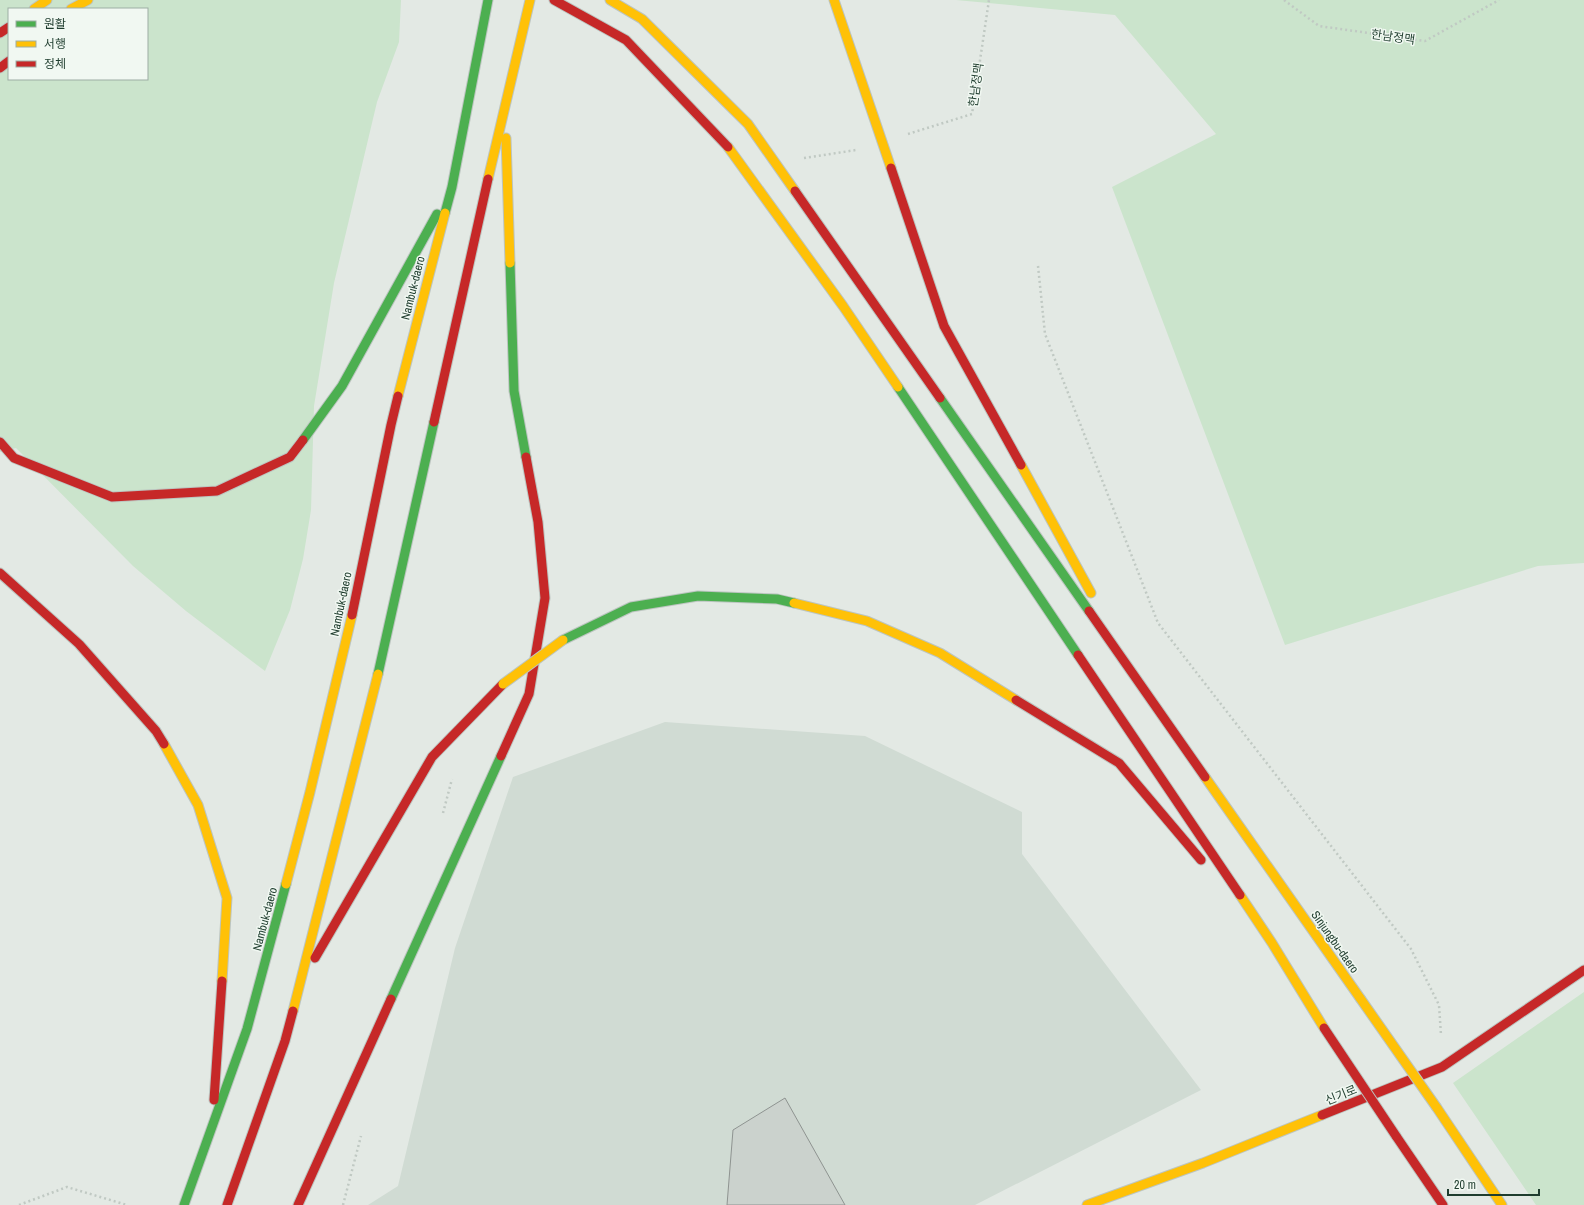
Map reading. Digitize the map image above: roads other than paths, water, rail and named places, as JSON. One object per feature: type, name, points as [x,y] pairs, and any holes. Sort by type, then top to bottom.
[{"type":"main road","points":[[35,8],[47,0]]},
{"type":"main road","points":[[72,8],[88,0]]},
{"type":"main road","name":"Nambuk-daero","points":[[184,1205],[247,1029],[310,792],[352,609],[391,425],[452,187],[478,42],[488,0]]},
{"type":"main road","points":[[227,1205],[285,1041],[302,979],[376,683],[530,0]]},
{"type":"main road","points":[[554,0],[626,40],[725,142],[843,306],[1272,943],[1324,1028],[1443,1205]]},
{"type":"main road","points":[[610,0],[642,19],[748,124],[1146,694]]},
{"type":"main road","points":[[834,0],[944,326],[1146,694]]},
{"type":"main road","points":[[0,68],[8,62]]},
{"type":"main road","points":[[298,1205],[529,694],[544,598],[538,522],[514,391],[505,107]]},
{"type":"main road","points":[[0,442],[14,458],[112,497],[217,491],[290,457],[342,386],[452,187]]},
{"type":"main road","points":[[0,573],[79,644],[156,731],[198,805],[227,898],[212,1127]]},
{"type":"main road","points":[[302,979],[432,757],[503,684],[562,640],[631,607],[698,596],[777,599],[867,621],[940,653],[1119,763],[1206,865]]},
{"type":"main road","name":"Sinjungbu-daero","points":[[1146,694],[1437,1108],[1502,1205]]},
{"type":"main road","points":[[1221,883],[1272,943]]},
{"type":"main road","name":"신기로","points":[[1087,1205],[1203,1163],[1442,1067],[1584,970]]}]
